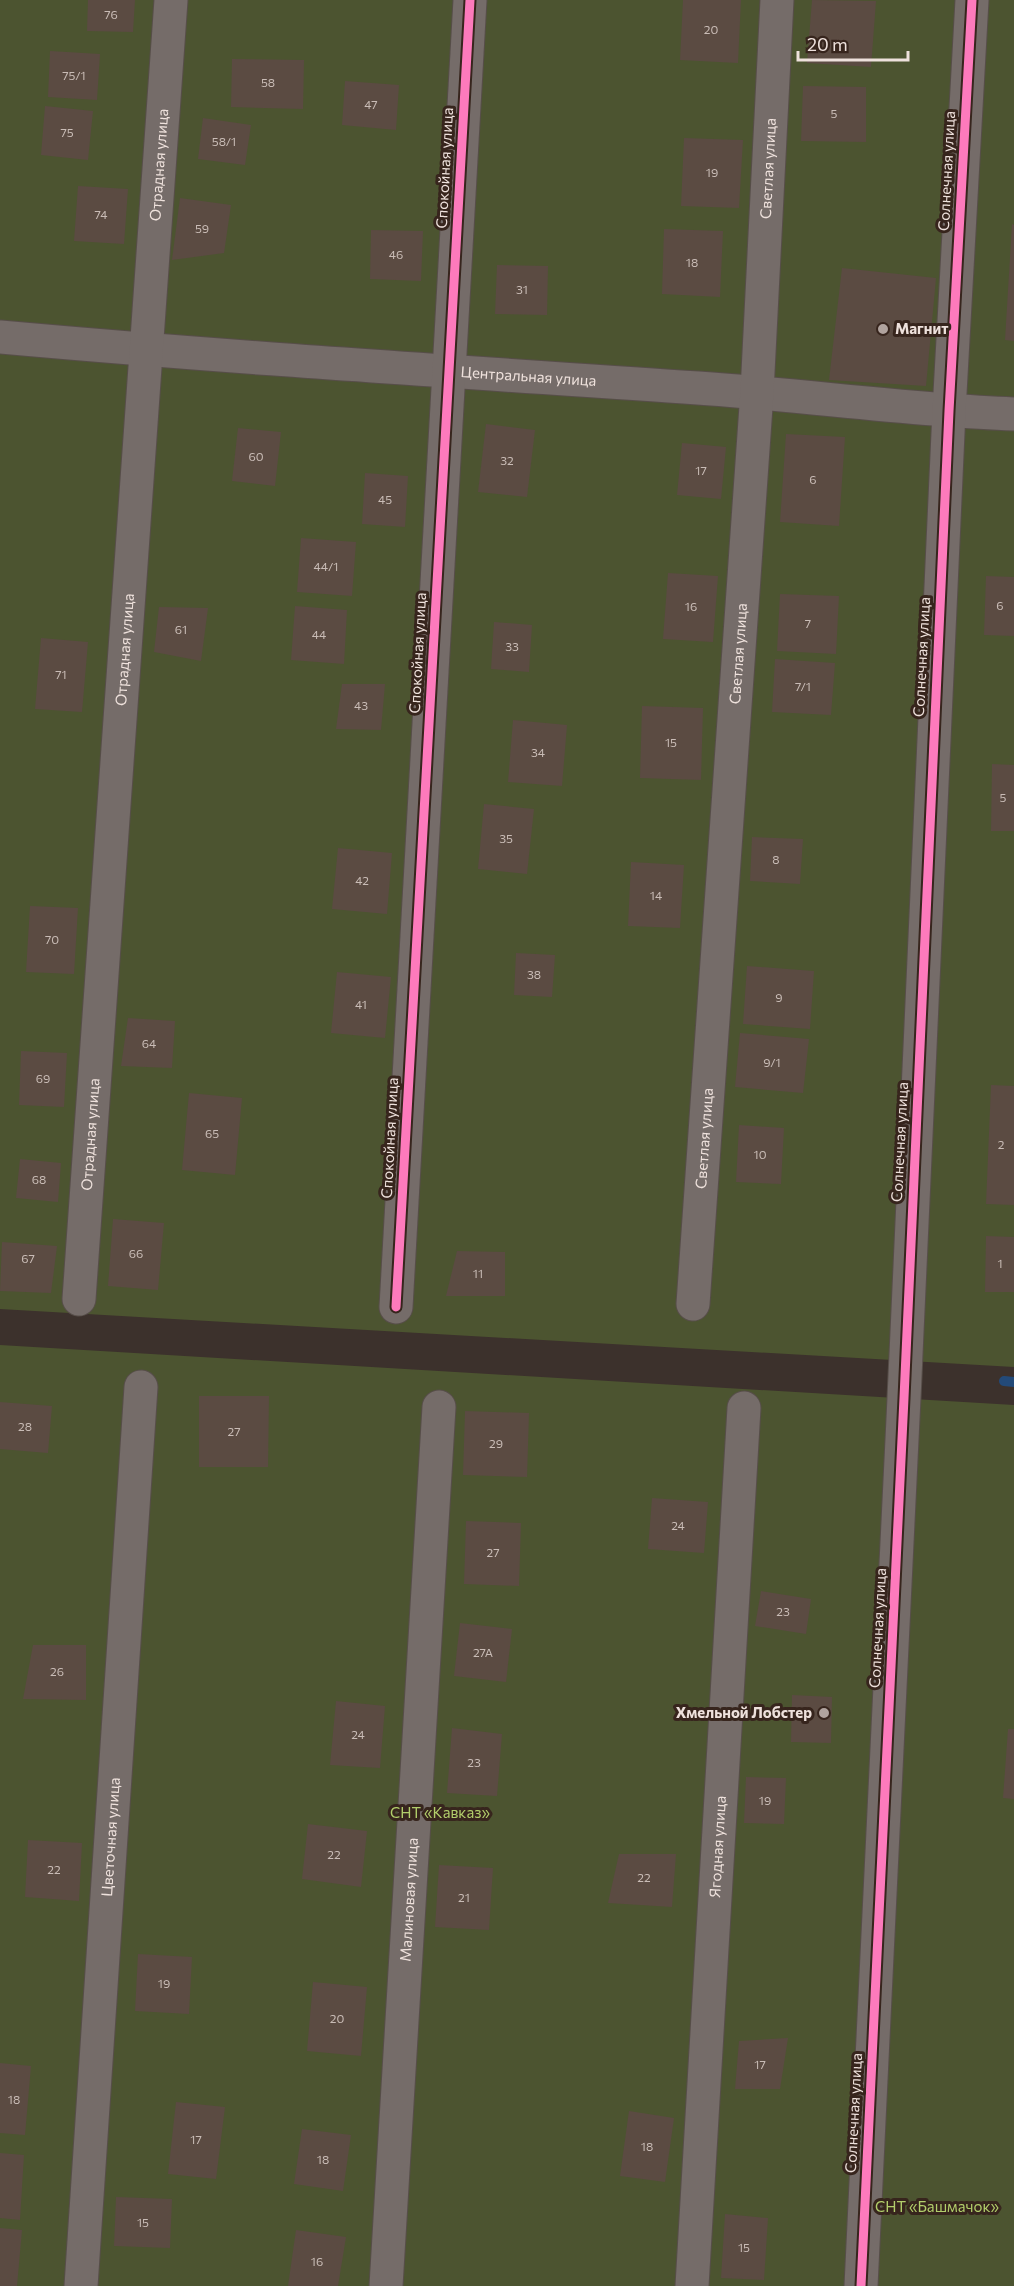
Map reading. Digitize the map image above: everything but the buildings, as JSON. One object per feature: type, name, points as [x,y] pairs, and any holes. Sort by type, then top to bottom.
[{"type":"street","name":"Отрадная улица","points":[[80,1299],[171,0]]},
{"type":"street","name":"Спокойная улица","points":[[396,1308],[470,0]]},
{"type":"street","name":"Светлая улица","points":[[693,1304],[757,392],[777,0]]},
{"type":"street","name":"Солнечная улица","points":[[861,2286],[949,411],[972,0]]},
{"type":"street","name":"Центральная улица","points":[[0,337],[145,351],[757,392],[949,411],[1014,414]]},
{"type":"street","name":"Цветочная улица","points":[[81,2286],[141,1387]]},
{"type":"street","name":"Малиновая улица","points":[[386,2286],[439,1407]]},
{"type":"street","name":"Ягодная улица","points":[[692,2286],[744,1408]]},
{"type":"green space","points":[[0,0],[1014,0],[1014,1367],[0,1309]]},
{"type":"green space","name":"СНТ «Кавказ»","points":[[0,1345],[1014,1405],[1014,2286],[0,2286]]},
{"type":"waterway","points":[[1004,1381],[1014,1382]]},
{"type":"cycle path","points":[[396,1307],[470,0]]},
{"type":"cycle path","points":[[861,2286],[949,411],[972,0]]},
{"type":"place","name":"Магнит","points":[[883,329]]},
{"type":"place","name":"Хмельной Лобстер","points":[[824,1713]]},
{"type":"park label","name":"СНТ «Башмачок»","points":[[937,2207]]}]
